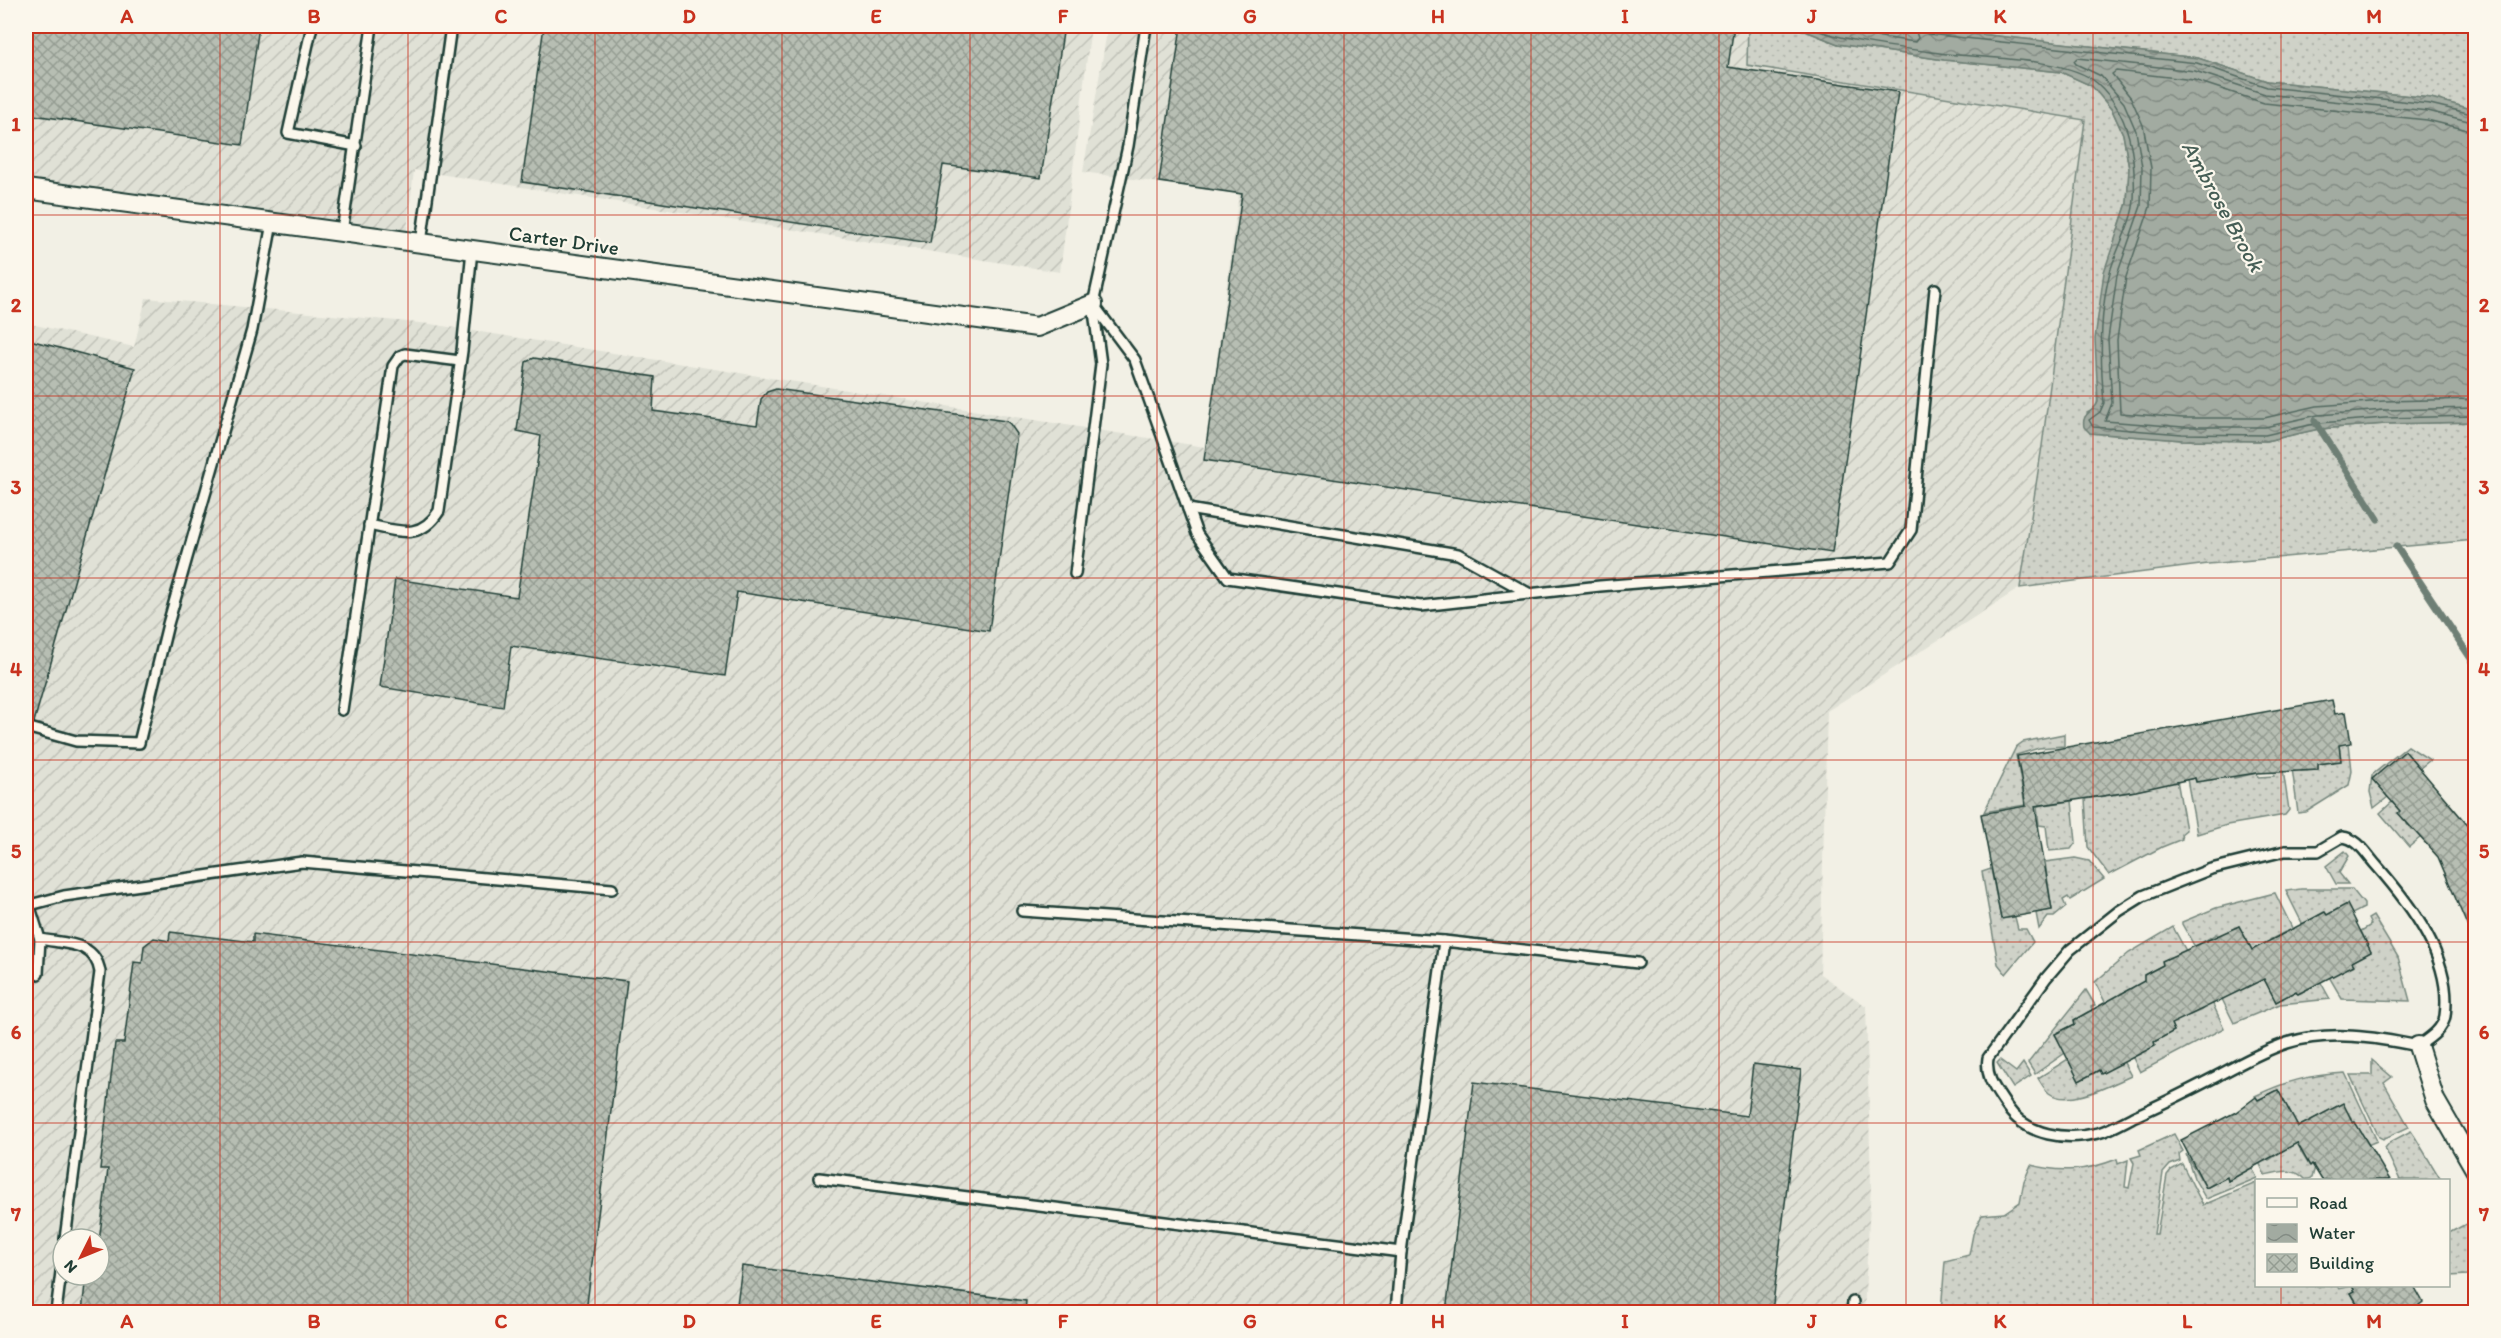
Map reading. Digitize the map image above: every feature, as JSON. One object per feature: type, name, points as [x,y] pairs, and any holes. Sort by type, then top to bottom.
[{"type":"street","name":"Carter Drive","points":[[26,189],[1037,327],[1092,304]]},
{"type":"street","points":[[2418,1046],[2435,1100],[2475,1171]]},
{"type":"lane","points":[[312,26],[288,133],[356,146]]},
{"type":"lane","points":[[342,232],[372,26]]},
{"type":"lane","points":[[421,243],[451,26]]},
{"type":"lane","points":[[1075,574],[1101,364],[1092,304],[1128,146],[1146,26]]},
{"type":"lane","points":[[26,727],[76,741],[139,743],[168,624],[252,330],[272,223]]},
{"type":"lane","points":[[369,525],[409,532],[419,531],[427,526],[439,511],[460,361],[472,250]]},
{"type":"lane","points":[[1092,304],[1135,360],[1197,534],[1228,578],[1421,606],[1890,562],[1911,530],[1935,289]]},
{"type":"lane","points":[[342,710],[395,361],[405,354],[460,361]]},
{"type":"lane","points":[[1188,509],[1458,554],[1530,594]]},
{"type":"lane","points":[[2342,837],[2355,840],[2400,893],[2422,926],[2437,960],[2445,988],[2445,1019],[2438,1031],[2418,1046],[2375,1037],[2346,1036],[2316,1037],[2290,1042],[2266,1050],[2169,1101],[2101,1132],[2082,1136],[2063,1137],[2043,1133],[2026,1124],[2010,1112],[1991,1084],[1986,1071],[1992,1049],[2046,978],[2070,950],[2119,911],[2143,896],[2211,869],[2285,851],[2318,850],[2342,837]]},
{"type":"lane","points":[[26,973],[38,974],[40,939],[27,905],[64,896],[302,862],[612,889]]},
{"type":"lane","points":[[1022,911],[1444,941],[1638,963]]},
{"type":"lane","points":[[40,939],[86,948],[94,955],[100,972],[67,1227]]},
{"type":"lane","points":[[1396,1312],[1401,1252],[1444,941]]},
{"type":"lane","points":[[819,1178],[1401,1252]]},
{"type":"lane","points":[[56,1312],[59,1287]]},
{"type":"lane","points":[[1852,1312],[1853,1302]]},
{"type":"shaded area","points":[[26,26],[1091,26],[1060,272],[414,170],[406,239],[26,185]]},
{"type":"shaded area","points":[[1108,26],[1748,26],[1747,65],[2085,119],[2042,446],[2020,588],[1827,711],[1820,974],[1866,1006],[1871,1186],[1864,1312],[26,1312],[26,323],[134,347],[146,298],[430,324],[1205,447],[1239,194],[1083,172]]},
{"type":"shaded area","points":[[1748,26],[1793,26],[1838,44],[1944,60],[2061,72],[2092,86],[2112,110],[2123,134],[2129,169],[2127,203],[2118,230],[2097,404],[2087,413],[2090,433],[2182,440],[2266,441],[2319,429],[2385,424],[2475,422],[2475,540],[2208,564],[2020,588],[2042,446],[2085,120],[1747,65]]},
{"type":"shaded area","points":[[1905,26],[2475,26],[2475,110],[2431,98],[2267,81],[2198,58]]},
{"type":"shaded area","points":[[2064,734],[2064,746],[2039,748],[2016,755],[2025,805],[1984,812],[2016,747],[2023,742]]},
{"type":"shaded area","points":[[2349,743],[2352,771],[2349,785],[2306,812],[2298,813],[2292,768],[2300,766],[2301,771],[2318,770],[2318,764],[2341,760],[2339,745]]},
{"type":"shaded area","points":[[2408,746],[2430,760],[2420,768],[2405,751],[2373,779],[2388,797],[2374,808],[2370,792],[2372,775]]},
{"type":"shaded area","points":[[2283,770],[2289,810],[2285,815],[2227,825],[2197,834],[2187,779],[2195,778],[2196,782],[2212,780],[2232,772],[2234,778],[2257,773],[2258,777],[2274,776],[2273,771]]},
{"type":"shaded area","points":[[2177,780],[2186,830],[2181,834],[2182,839],[2109,875],[2088,847],[2085,799],[2131,792]]},
{"type":"shaded area","points":[[2072,801],[2076,842],[2071,849],[2049,851],[2046,826],[2039,825],[2037,806]]},
{"type":"shaded area","points":[[2392,802],[2400,811],[2399,813],[2408,820],[2407,824],[2411,829],[2414,828],[2421,837],[2409,847],[2380,813]]},
{"type":"shaded area","points":[[2345,851],[2349,856],[2339,873],[2348,884],[2336,884],[2326,866]]},
{"type":"shaded area","points":[[2075,858],[2089,861],[2104,879],[2070,900],[2068,897],[2063,900],[2066,907],[2054,917],[2048,917],[2039,929],[2036,913],[2052,910],[2045,862]]},
{"type":"shaded area","points":[[1991,869],[2001,919],[2015,917],[2018,929],[2026,929],[2033,942],[2006,974],[1998,964],[1982,872]]},
{"type":"shaded area","points":[[2352,889],[2364,904],[2364,908],[2352,914],[2346,905],[2327,915],[2324,912],[2303,925],[2286,891]]},
{"type":"shaded area","points":[[2275,893],[2294,932],[2288,935],[2285,932],[2270,940],[2271,944],[2254,953],[2239,926],[2219,936],[2216,934],[2195,947],[2182,924],[2182,922],[2216,908]]},
{"type":"shaded area","points":[[2373,916],[2398,957],[2410,1001],[2342,999],[2328,975],[2353,966],[2352,962],[2371,952],[2361,931],[2371,925],[2368,919]]},
{"type":"shaded area","points":[[2173,927],[2186,951],[2163,961],[2163,965],[2144,975],[2145,986],[2107,1006],[2095,982],[2129,953]]},
{"type":"shaded area","points":[[2257,965],[2276,1002],[2296,991],[2298,994],[2312,987],[2312,983],[2319,979],[2330,999],[2280,1004],[2234,1023],[2220,995]]},
{"type":"shaded area","points":[[2086,990],[2095,1005],[2091,1007],[2095,1013],[2088,1012],[2074,1020],[2075,1024],[2055,1034],[2065,1053],[2035,1074],[2028,1063]]},
{"type":"shaded area","points":[[2211,1000],[2224,1028],[2140,1072],[2131,1054],[2174,1031],[2170,1022],[2188,1012],[2190,1015],[2206,1008],[2204,1003]]},
{"type":"shaded area","points":[[2068,1059],[2079,1081],[2122,1059],[2131,1076],[2090,1093],[2068,1098],[2057,1097],[2047,1091],[2038,1078]]},
{"type":"shaded area","points":[[2000,1060],[2016,1072],[2023,1063],[2031,1076],[2013,1088],[1997,1063]]},
{"type":"shaded area","points":[[2372,1060],[2392,1077],[2384,1083],[2409,1127],[2383,1139],[2379,1137],[2350,1075],[2372,1075]]},
{"type":"shaded area","points":[[2345,1073],[2377,1141],[2365,1146],[2364,1137],[2342,1104],[2298,1127],[2278,1090],[2258,1100],[2255,1096],[2298,1080]]},
{"type":"shaded area","points":[[2411,1131],[2440,1179],[2400,1179],[2385,1148],[2390,1142]]},
{"type":"shaded area","points":[[2174,1134],[2183,1151],[2179,1154],[2180,1161],[2170,1165],[2163,1173],[2154,1234],[2157,1234],[2167,1175],[2182,1164],[2203,1205],[2255,1183],[2255,1287],[2338,1287],[2339,1289],[2353,1287],[2355,1291],[2351,1293],[2360,1309],[2363,1307],[2366,1312],[1941,1312],[1945,1261],[1969,1255],[1973,1234],[1982,1215],[2004,1213],[2020,1202],[2024,1181],[2031,1165],[2074,1170],[2117,1159],[2118,1164],[2128,1160],[2125,1187],[2129,1188],[2134,1163],[2131,1158],[2141,1155],[2139,1150]]},
{"type":"shaded area","points":[[2300,1139],[2301,1152],[2309,1165],[2314,1163],[2312,1178],[2305,1179],[2297,1173],[2287,1171],[2265,1175],[2259,1162],[2266,1157],[2269,1160]]},
{"type":"shaded area","points":[[2186,1154],[2206,1188],[2227,1177],[2228,1181],[2251,1165],[2257,1178],[2206,1199],[2194,1178]]},
{"type":"shaded area","points":[[2466,1224],[2476,1236],[2475,1262],[2468,1275],[2450,1276],[2450,1232]]},
{"type":"water","points":[[1793,26],[1905,26],[2198,58],[2267,81],[2431,98],[2475,110],[2475,422],[2386,424],[2319,429],[2266,441],[2182,440],[2090,433],[2084,427],[2084,418],[2098,402],[2095,339],[2104,272],[2127,203],[2129,168],[2123,134],[2112,110],[2092,86],[2061,72],[1944,60],[1838,44]]},
{"type":"building","points":[[26,26],[259,26],[242,145],[26,114]]},
{"type":"building","points":[[544,26],[1064,26],[1041,178],[943,165],[930,243],[522,182]]},
{"type":"building","points":[[1181,26],[1734,26],[1728,67],[1898,92],[1832,553],[1204,460],[1242,194],[1159,182]]},
{"type":"building","points":[[26,339],[135,368],[34,722],[26,720]]},
{"type":"building","points":[[534,358],[655,377],[653,411],[757,425],[761,399],[767,392],[776,389],[1006,421],[1017,434],[989,631],[737,592],[725,676],[511,646],[503,707],[380,687],[395,579],[517,597],[541,436],[517,431],[526,362]]},
{"type":"building","points":[[2332,700],[2335,714],[2346,712],[2351,743],[2339,745],[2341,761],[2318,764],[2318,770],[2257,773],[2196,782],[2195,778],[2136,791],[2035,806],[2052,910],[2001,919],[1981,814],[2026,806],[2017,756]]},
{"type":"building","points":[[2405,751],[2470,828],[2475,841],[2475,944],[2438,857],[2398,813],[2400,811],[2372,779]]},
{"type":"building","points":[[2347,904],[2371,952],[2352,962],[2354,965],[2298,994],[2296,991],[2276,1002],[2264,979],[2171,1024],[2174,1031],[2154,1042],[2155,1046],[2101,1074],[2099,1070],[2079,1081],[2055,1034],[2075,1024],[2074,1020],[2144,981],[2144,975],[2163,965],[2162,961],[2239,926],[2252,950],[2325,912],[2327,915]]},
{"type":"building","points":[[170,932],[253,942],[253,934],[627,981],[586,1312],[82,1312],[85,1287],[111,1287],[111,1227],[101,1227],[108,1169],[100,1169],[115,1043],[124,1043],[134,962],[142,963],[144,946],[154,938],[169,941]]},
{"type":"building","points":[[1753,1064],[1801,1070],[1772,1312],[1446,1312],[1474,1082],[1747,1116]]},
{"type":"building","points":[[2278,1090],[2298,1127],[2343,1103],[2353,1123],[2355,1122],[2389,1179],[2321,1179],[2312,1164],[2310,1166],[2297,1143],[2228,1181],[2227,1177],[2206,1188],[2181,1140],[2236,1112],[2256,1097],[2258,1100]]},
{"type":"building","points":[[742,1266],[1026,1301],[1025,1312],[736,1312]]},
{"type":"building","points":[[2353,1287],[2415,1287],[2423,1302],[2410,1312],[2362,1312],[2351,1293],[2355,1291]]},
{"type":"waterway","name":"Ambrose Brook","points":[[2315,421],[2378,519]]},
{"type":"waterway","name":"Ambrose Brook","points":[[2396,546],[2476,666]]}]
